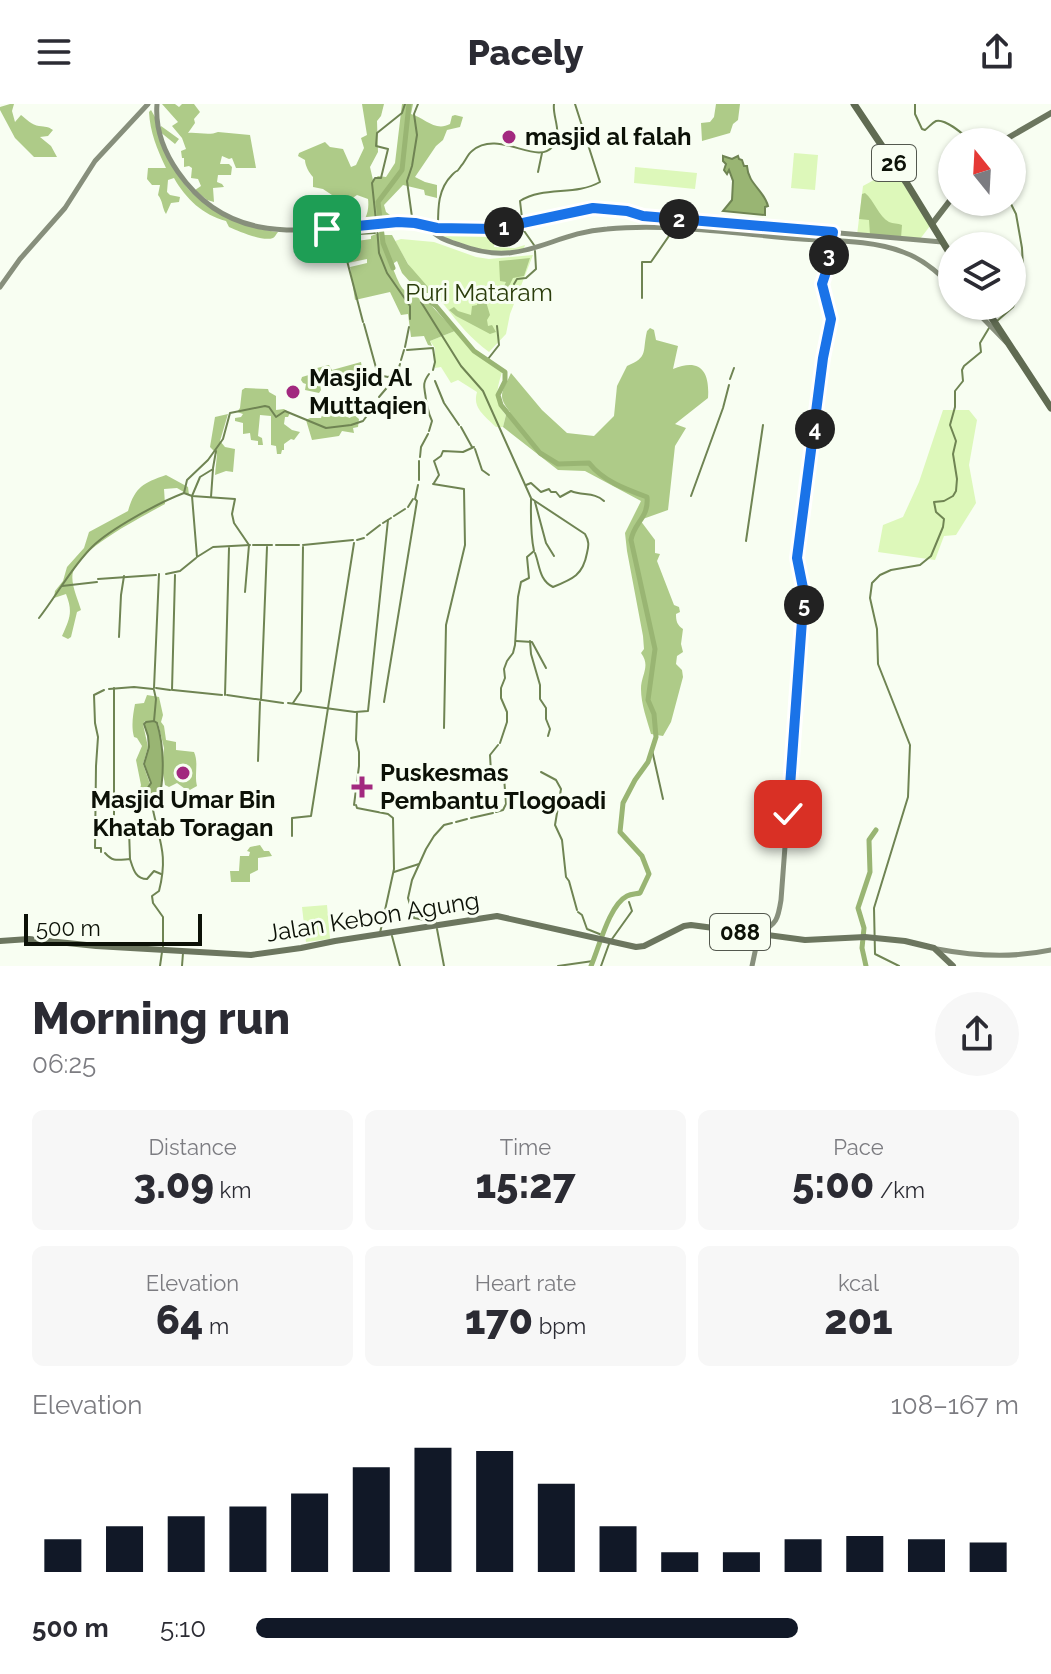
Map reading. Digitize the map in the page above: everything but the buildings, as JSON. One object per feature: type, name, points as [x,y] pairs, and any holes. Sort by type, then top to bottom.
[{"type":"highway","name":"26","points":[[856,104],[939,232]]},
{"type":"highway","name":"26","points":[[933,223],[938,232]]},
{"type":"highway","points":[[991,320],[1051,405]]},
{"type":"highway","points":[[997,328],[1051,405]]},
{"type":"main road","points":[[157,104],[162,141],[173,165],[192,191],[219,212],[268,230],[398,222],[428,227],[495,229],[593,208],[627,211],[643,216],[938,241]]},
{"type":"main road","points":[[0,287],[20,259],[63,211],[95,161],[147,105],[156,114]]},
{"type":"main road","points":[[1025,128],[1051,113]]},
{"type":"main road","points":[[920,239],[938,216]]},
{"type":"main road","points":[[748,224],[748,233]]},
{"type":"main road","points":[[428,227],[446,240],[494,254],[523,252],[604,229],[748,233],[848,242],[909,254],[938,275]]},
{"type":"main road","points":[[752,966],[759,933],[778,918],[781,900],[804,593],[797,563],[823,358],[831,319],[822,284],[833,233]]},
{"type":"main road","name":"Jalan Kebon Agung","points":[[0,941],[29,939],[251,955],[497,916],[636,947],[686,925],[805,940],[875,937],[937,949]]},
{"type":"main road","points":[[937,949],[967,954],[1018,955],[1051,950]]},
{"type":"main road","points":[[937,949],[953,966]]},
{"type":"green space","points":[[794,153],[818,155],[815,190],[791,188]]},
{"type":"green space","points":[[635,167],[697,173],[695,189],[634,183]]},
{"type":"green space","points":[[894,169],[930,226],[920,239],[857,235],[863,186]]},
{"type":"green space","points":[[440,230],[496,232],[494,247],[525,245],[523,251],[488,252],[441,237]]},
{"type":"green space","name":"Puri Mataram","points":[[395,241],[434,242],[489,259],[533,255],[510,314],[506,334],[489,352],[420,282]]},
{"type":"green space","points":[[455,331],[472,350],[502,372],[497,395],[506,415],[503,427],[496,427],[480,411],[476,403],[477,392],[458,380],[451,383],[441,367],[435,368],[435,348],[430,341]]},
{"type":"green space","points":[[943,410],[969,410],[977,420],[969,465],[976,503],[956,535],[944,536],[935,560],[878,552],[883,525],[903,517],[919,482]]},
{"type":"green space","points":[[327,905],[330,939],[306,942],[302,907]]},
{"type":"shaded area","points":[[14,104],[15,122],[21,115],[34,124],[53,130],[48,136],[40,137],[51,146],[57,157],[34,157],[15,138],[0,110],[0,107]]},
{"type":"shaded area","points":[[162,104],[179,107],[194,104],[200,112],[188,133],[250,135],[256,168],[236,168],[232,158],[222,156],[220,164],[232,167],[231,175],[218,175],[217,182],[224,187],[213,188],[214,202],[207,200],[195,190],[201,186],[198,179],[191,178],[192,168],[184,167],[181,151],[186,149],[172,126],[178,122]]},
{"type":"shaded area","points":[[362,104],[384,104],[377,121],[378,152],[370,167],[373,180],[378,176],[386,177],[395,163],[402,104],[413,104],[411,114],[435,125],[450,124],[455,115],[463,117],[460,127],[447,130],[415,177],[437,185],[437,198],[425,195],[424,190],[403,185],[384,205],[386,212],[394,218],[363,224],[368,199],[357,195],[342,205],[323,189],[313,187],[313,177],[299,153],[325,142],[330,147],[343,149],[351,167],[356,165],[364,148],[361,138],[367,135]]},
{"type":"shaded area","points":[[716,104],[740,104],[738,120],[730,133],[702,141],[701,123],[710,122],[714,117]]},
{"type":"shaded area","points":[[151,110],[174,167],[188,189],[223,215],[278,232],[274,237],[257,237],[229,227],[226,221],[196,205],[174,178],[168,180],[167,192],[180,197],[179,202],[171,203],[166,214],[158,195],[160,185],[152,185],[147,179],[148,168],[166,168],[152,133]]},
{"type":"shaded area","points":[[161,126],[179,139],[175,144],[159,131]]},
{"type":"shaded area","points":[[723,156],[732,159],[738,156],[747,166],[750,178],[766,200],[765,215],[723,211],[732,200],[733,181],[729,170],[727,174],[724,170],[726,164]]},
{"type":"shaded area","points":[[865,193],[885,220],[902,225],[901,238],[870,235],[869,220],[859,219],[862,194]]},
{"type":"shaded area","points":[[381,232],[382,235],[392,235],[408,264],[435,295],[420,293],[402,273],[397,261],[391,265],[403,289],[430,304],[455,331],[430,341],[432,346],[428,345],[424,336],[411,337],[408,314],[401,315],[390,292],[355,300],[350,267],[367,263],[367,259],[348,263],[346,254],[335,255],[333,248],[348,245],[345,239],[348,234],[357,241],[371,239],[371,236]]},
{"type":"shaded area","points":[[530,258],[524,276],[513,278],[505,294],[484,295],[490,315],[488,326],[492,325],[496,332],[490,334],[449,310],[454,307],[471,315],[472,306],[477,305],[484,287],[502,291],[506,282],[500,281],[499,261]]},
{"type":"shaded area","points":[[650,328],[654,330],[656,340],[678,346],[673,369],[696,366],[705,374],[708,389],[708,398],[675,424],[686,428],[675,446],[668,510],[640,520],[655,540],[655,553],[660,554],[657,561],[674,605],[679,607],[676,619],[683,629],[683,652],[677,656],[676,664],[682,670],[683,677],[671,722],[663,736],[651,734],[642,700],[641,684],[645,666],[641,653],[644,649],[643,636],[625,533],[641,501],[585,471],[558,470],[503,427],[510,412],[502,397],[511,373],[542,410],[567,433],[594,436],[614,416],[617,386],[627,366],[642,357]]},
{"type":"shaded area","points":[[361,362],[363,374],[351,379],[350,388],[346,388],[346,384],[337,386],[319,379],[319,393],[305,390],[306,384],[301,380],[312,374],[313,369],[329,365],[332,370]]},
{"type":"shaded area","points":[[245,388],[268,389],[276,396],[276,410],[284,409],[290,413],[285,417],[284,424],[300,432],[294,440],[284,444],[281,454],[277,454],[276,446],[271,445],[271,416],[260,415],[258,436],[262,438],[263,445],[251,440],[250,433],[243,434],[243,423],[235,421],[243,414],[237,412]]},
{"type":"shaded area","points":[[337,404],[335,413],[350,418],[353,414],[359,419],[358,427],[353,428],[354,433],[342,431],[339,436],[312,440],[306,420],[321,418],[325,407]]},
{"type":"shaded area","points":[[228,414],[220,441],[225,447],[235,449],[233,472],[215,475],[217,454],[210,447],[215,417]]},
{"type":"shaded area","points":[[166,475],[188,487],[189,495],[177,488],[164,489],[165,504],[113,534],[78,562],[73,581],[81,610],[77,612],[71,637],[62,636],[70,610],[66,594],[54,598],[55,591],[63,581],[67,567],[84,548],[89,532],[128,511],[141,487]]},
{"type":"shaded area","points":[[147,695],[159,697],[166,740],[176,742],[176,750],[194,752],[197,786],[188,791],[177,783],[169,787],[165,785],[162,767],[164,748],[158,723],[145,721],[148,747],[143,764],[150,784],[146,790],[146,801],[140,804],[137,802],[141,785],[136,760],[142,746],[134,737],[133,720],[135,704],[144,703]]},
{"type":"shaded area","points":[[157,723],[162,752],[163,773],[158,801],[147,800],[147,789],[151,783],[144,764],[149,747],[144,724]]},
{"type":"shaded area","points":[[260,845],[272,856],[258,858],[258,870],[250,874],[250,882],[231,882],[230,871],[239,871],[240,856],[249,856],[250,852],[247,851],[250,847]]},
{"type":"waterway","points":[[376,221],[372,183],[375,178],[381,178],[388,149],[376,146],[377,133],[402,113],[405,104]]},
{"type":"waterway","points":[[393,268],[383,243],[378,202],[402,170],[409,104]]},
{"type":"waterway","points":[[414,219],[407,181],[417,135],[414,114],[418,104]]},
{"type":"waterway","points":[[438,226],[441,192],[472,151],[494,143],[538,152],[553,146],[557,135],[554,104]]},
{"type":"waterway","points":[[522,218],[520,201],[529,196],[580,189],[600,182],[575,104]]},
{"type":"waterway","points":[[915,104],[915,114],[922,129],[940,121],[955,128]]},
{"type":"waterway","points":[[538,172],[542,153]]},
{"type":"waterway","points":[[997,321],[1013,307],[1023,267],[1016,216]]},
{"type":"waterway","points":[[417,219],[439,226]]},
{"type":"waterway","points":[[377,227],[379,253],[387,273],[410,306],[410,319]]},
{"type":"waterway","points":[[522,228],[534,245]]},
{"type":"waterway","points":[[339,230],[363,322]]},
{"type":"waterway","points":[[341,235],[375,233]]},
{"type":"waterway","points":[[642,298],[642,262],[651,262],[671,233]]},
{"type":"waterway","points":[[514,284],[517,279],[526,278],[536,269],[535,251]]},
{"type":"waterway","points":[[425,298],[436,306],[474,351],[505,372],[505,381],[498,395],[501,405],[540,453],[558,464],[589,463],[608,480],[647,497],[646,510],[631,540],[655,649],[648,700],[654,714],[656,737],[648,762],[623,803],[620,832],[642,856],[649,874],[640,893],[627,896],[615,908],[591,966]]},
{"type":"waterway","points":[[425,300],[421,302],[461,366],[483,391],[531,498],[534,551],[527,557],[529,578],[521,582],[515,645],[504,669],[501,698],[507,712],[507,722],[500,743]]},
{"type":"waterway","points":[[364,324],[378,375],[396,375]]},
{"type":"waterway","points":[[488,359],[499,345],[497,326]]},
{"type":"waterway","points":[[405,347],[409,327]]},
{"type":"waterway","points":[[899,966],[875,954],[874,908],[908,797],[910,745],[878,664],[877,629],[870,598],[872,583],[880,575],[920,565],[931,556],[944,519],[936,512],[934,502],[944,501],[956,491],[953,454],[956,441],[950,425],[955,391],[963,381],[964,366],[981,352],[980,343],[989,328]]},
{"type":"waterway","points":[[407,350],[433,348],[433,370]]},
{"type":"waterway","points":[[401,360],[404,350]]},
{"type":"waterway","points":[[397,374],[400,364]]},
{"type":"waterway","points":[[730,379],[734,368]]},
{"type":"waterway","points":[[429,374],[424,387],[432,421],[429,431]]},
{"type":"waterway","points":[[379,397],[396,377]]},
{"type":"waterway","points":[[435,381],[444,403],[459,425]]},
{"type":"waterway","points":[[691,496],[729,385]]},
{"type":"waterway","points":[[184,493],[187,480],[208,460],[223,439],[230,413],[265,406],[276,417],[285,411],[326,428],[363,421],[375,405]]},
{"type":"waterway","points":[[746,541],[763,425]]},
{"type":"waterway","points":[[461,427],[472,447]]},
{"type":"waterway","points":[[420,457],[428,434]]},
{"type":"waterway","points":[[434,483],[439,475],[434,461],[443,451],[463,452],[474,447]]},
{"type":"waterway","points":[[475,449],[482,470],[489,475]]},
{"type":"waterway","points":[[213,468],[216,451]]},
{"type":"waterway","points":[[419,461],[419,480]]},
{"type":"waterway","points":[[211,497],[213,469],[200,477],[192,496],[197,557],[213,547],[250,545]]},
{"type":"waterway","points":[[526,485],[531,483],[541,492],[549,489],[560,497],[571,491],[597,496],[604,501]]},
{"type":"waterway","points":[[433,484],[464,489],[465,545],[446,625],[444,728]]},
{"type":"waterway","points":[[384,702],[418,485]]},
{"type":"waterway","points":[[39,618],[77,564],[100,540],[136,517],[184,493],[235,499],[234,523],[249,545],[245,592]]},
{"type":"waterway","points":[[408,507],[413,499]]},
{"type":"waterway","points":[[532,499],[585,534],[588,543],[580,571],[553,587],[542,577],[535,553]]},
{"type":"waterway","points":[[535,502],[546,543],[554,556]]},
{"type":"waterway","points":[[394,516],[405,509]]},
{"type":"waterway","points":[[383,523],[391,518]]},
{"type":"waterway","points":[[288,703],[368,711],[388,520]]},
{"type":"waterway","points":[[367,535],[380,525]]},
{"type":"waterway","points":[[357,540],[364,538]]},
{"type":"waterway","points":[[303,545],[353,540]]},
{"type":"waterway","points":[[292,836],[292,818],[311,816],[354,543]]},
{"type":"waterway","points":[[253,545],[272,545]]},
{"type":"waterway","points":[[276,545],[299,545]]},
{"type":"waterway","points":[[261,700],[267,547]]},
{"type":"waterway","points":[[293,703],[301,691],[303,547]]},
{"type":"waterway","points":[[225,695],[229,548]]},
{"type":"waterway","points":[[166,574],[180,571],[196,558]]},
{"type":"waterway","points":[[154,688],[159,574]]},
{"type":"waterway","points":[[98,579],[156,575]]},
{"type":"waterway","points":[[172,690],[175,575]]},
{"type":"waterway","points":[[119,637],[124,576]]},
{"type":"waterway","points":[[62,586],[97,582]]},
{"type":"waterway","points":[[516,641],[532,642],[546,668]]},
{"type":"waterway","points":[[530,641],[540,699],[546,708],[550,729],[548,736]]},
{"type":"waterway","points":[[114,688],[114,830],[129,830],[130,859]]},
{"type":"waterway","points":[[156,688],[170,690]]},
{"type":"waterway","points":[[109,689],[153,689]]},
{"type":"waterway","points":[[101,852],[101,848],[95,848],[98,737],[94,695],[104,690]]},
{"type":"waterway","points":[[154,690],[154,721]]},
{"type":"waterway","points":[[173,690],[222,695]]},
{"type":"waterway","points":[[227,695],[283,703]]},
{"type":"waterway","points":[[258,761],[260,702]]},
{"type":"waterway","points":[[354,805],[359,766],[357,713]]},
{"type":"waterway","points":[[496,812],[503,810],[506,804],[504,777],[491,772],[490,755],[498,745]]},
{"type":"waterway","points":[[652,750],[663,799]]},
{"type":"waterway","points":[[541,772],[556,780],[561,789],[555,825],[562,840],[566,877],[577,910]]},
{"type":"waterway","points":[[154,804],[163,868],[159,891],[152,896],[163,917],[163,948]]},
{"type":"waterway","points":[[356,805],[357,808],[388,814],[393,818],[394,869],[380,933]]},
{"type":"waterway","points":[[471,818],[493,813]]},
{"type":"waterway","points":[[456,822],[467,819]]},
{"type":"waterway","points":[[436,922],[414,918],[408,898],[412,880],[426,849],[444,825],[452,823]]},
{"type":"waterway","points":[[866,966],[862,948],[864,928],[858,908],[870,872],[869,840],[876,830]]},
{"type":"waterway","points":[[105,853],[116,860],[130,859],[135,872],[143,879],[154,871],[161,874]]},
{"type":"waterway","points":[[394,872],[419,864]]},
{"type":"waterway","points":[[612,939],[632,911],[629,902]]},
{"type":"waterway","points":[[578,912],[587,929],[602,935]]},
{"type":"waterway","points":[[437,929],[444,966]]},
{"type":"waterway","points":[[392,936],[400,966]]},
{"type":"waterway","points":[[601,966],[609,944]]},
{"type":"waterway","points":[[160,966],[162,952]]},
{"type":"waterway","points":[[182,966],[183,953]]},
{"type":"waterway","points":[[558,966],[593,961]]},
{"type":"place","name":"masjid al falah","points":[[509,137]]},
{"type":"place","name":"Masjid Al Muttaqien","points":[[293,392]]},
{"type":"place","name":"Masjid Umar Bin Khatab Toragan","points":[[183,773]]},
{"type":"place","name":"Puskesmas Pembantu Tlogoadi","points":[[362,787]]},
{"type":"route","points":[[327,229],[398,222],[437,228],[495,229],[597,208],[643,216],[833,232],[822,284],[831,319],[823,358],[797,558],[804,593],[788,814]]}]
